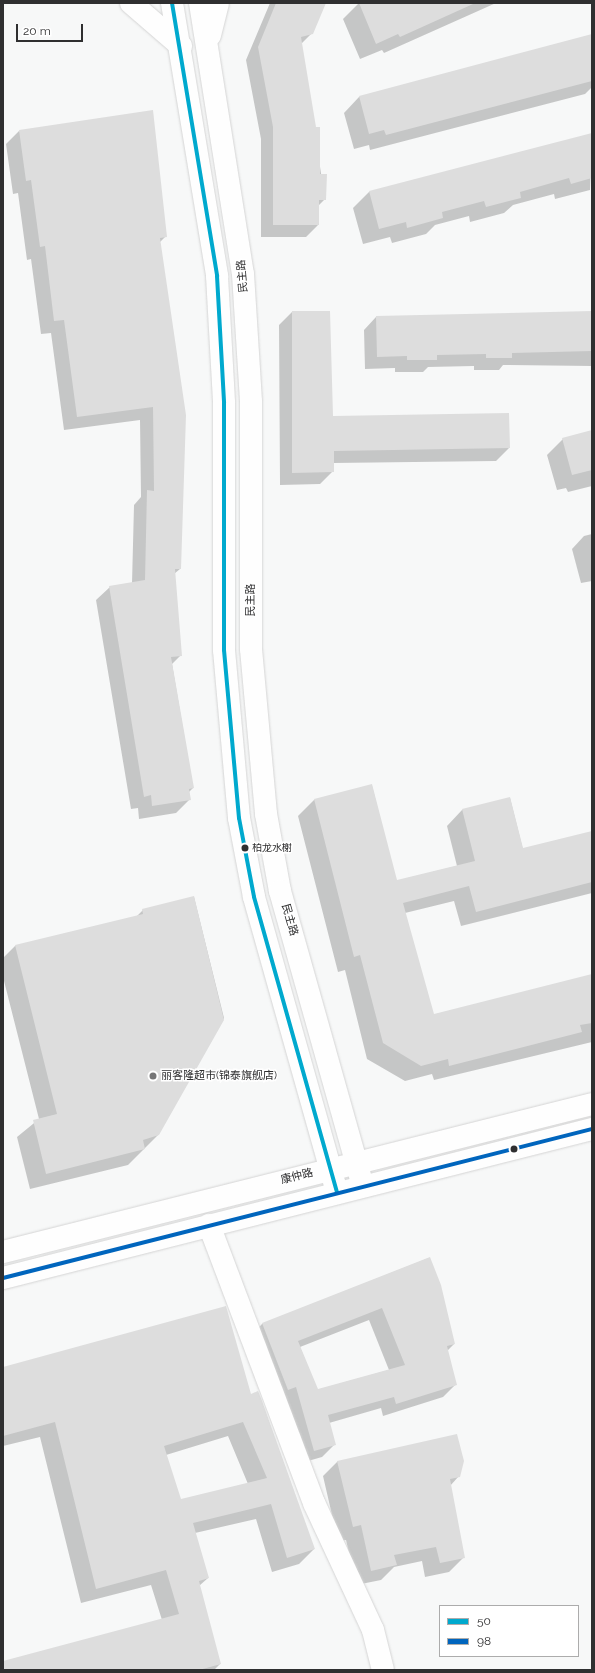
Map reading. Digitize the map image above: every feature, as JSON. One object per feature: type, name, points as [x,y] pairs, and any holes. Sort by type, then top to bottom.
[{"type":"main road","points":[[131,3],[181,46]]},
{"type":"main road","points":[[172,3],[181,46],[217,276],[224,403],[224,650],[239,818],[254,897],[337,1193]]},
{"type":"main road","name":"民主路","points":[[200,3],[208,44],[244,274],[251,402],[251,641],[266,814],[280,891],[363,1186]]},
{"type":"main road","points":[[208,44],[218,3]]},
{"type":"main road","name":"康仲路","points":[[3,1252],[330,1168],[592,1104]]},
{"type":"main road","points":[[3,1278],[363,1186],[592,1130]]},
{"type":"main road","points":[[209,1225],[314,1503],[373,1630],[384,1670]]},
{"type":"building","points":[[276,3],[326,3],[313,34],[301,37],[316,127],[320,127],[320,174],[327,174],[326,200],[319,200],[319,225],[273,225],[273,127],[258,47]]},
{"type":"building","points":[[359,3],[473,4],[400,37],[398,34],[376,44]]},
{"type":"building","points":[[592,34],[592,81],[386,135],[384,130],[369,134],[359,96]]},
{"type":"building","points":[[153,110],[167,237],[160,238],[186,415],[181,569],[175,569],[182,656],[171,657],[194,788],[189,789],[191,800],[152,806],[151,795],[144,797],[109,586],[145,580],[147,490],[154,491],[153,407],[77,417],[64,320],[54,321],[45,246],[40,247],[31,180],[26,181],[19,130]]},
{"type":"building","points":[[592,133],[592,178],[571,184],[569,178],[520,192],[521,198],[486,207],[484,201],[442,212],[443,218],[407,228],[406,222],[379,229],[369,191]]},
{"type":"building","points":[[292,311],[330,311],[333,416],[509,413],[510,448],[334,451],[334,472],[292,473]]},
{"type":"building","points":[[592,311],[592,351],[512,353],[512,358],[486,358],[486,354],[437,355],[437,360],[407,360],[407,356],[377,357],[376,316]]},
{"type":"building","points":[[592,430],[592,470],[572,475],[562,438]]},
{"type":"building","points":[[372,784],[397,880],[475,861],[462,809],[510,797],[523,848],[592,831],[592,882],[476,912],[469,886],[403,903],[434,1014],[592,974],[592,1023],[580,1025],[582,1032],[449,1066],[448,1059],[421,1066],[383,1043],[360,955],[354,957],[314,799]]},
{"type":"building","points":[[194,896],[224,1020],[159,1135],[143,1140],[145,1149],[46,1174],[33,1120],[57,1114],[15,945],[143,914],[142,909]]},
{"type":"building","points":[[430,1257],[441,1285],[455,1344],[447,1346],[457,1385],[396,1404],[394,1397],[328,1415],[336,1445],[314,1451],[296,1387],[288,1390],[262,1323]],"holes":[[[382,1308],[405,1365],[318,1389],[298,1341]]]},
{"type":"building","points":[[226,1306],[251,1394],[258,1391],[261,1398],[315,1549],[287,1558],[271,1504],[193,1523],[209,1578],[199,1581],[221,1664],[199,1670],[3,1670],[3,1661],[179,1614],[166,1570],[96,1589],[55,1422],[3,1436],[3,1367]],"holes":[[[243,1422],[267,1478],[181,1499],[164,1446]]]},
{"type":"building","points":[[457,1434],[464,1461],[460,1477],[450,1479],[465,1558],[440,1563],[436,1547],[394,1555],[397,1565],[371,1571],[361,1525],[353,1527],[337,1461]]},
{"type":"transit line","name":"50","points":[[172,3],[217,276],[224,403],[224,650],[239,818],[254,897],[337,1193]]},
{"type":"transit line","name":"98","points":[[3,1278],[592,1129]]},
{"type":"place","name":"柏龙水榭","points":[[245,848]]},
{"type":"place","name":"丽客隆超市(锦泰旗舰店)","points":[[153,1076]]}]
